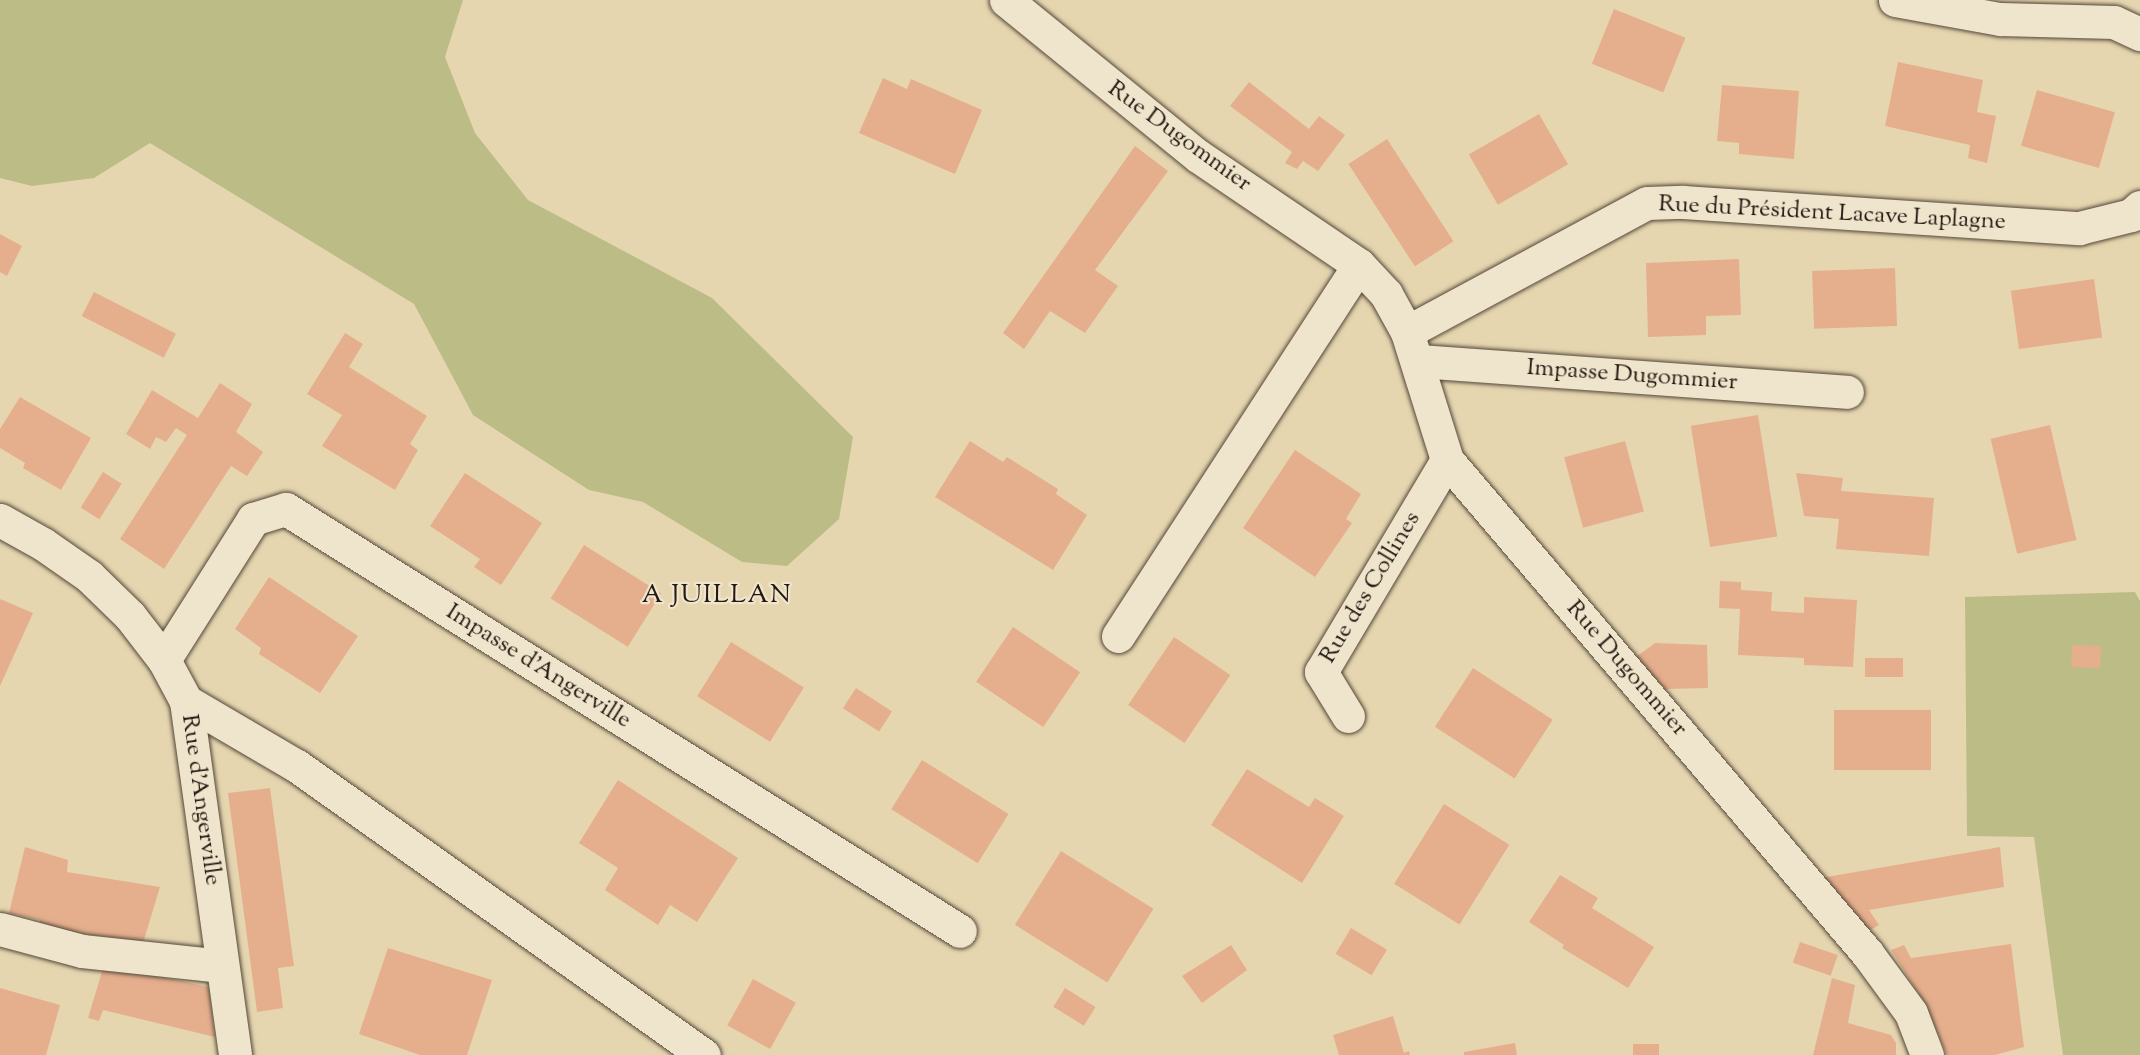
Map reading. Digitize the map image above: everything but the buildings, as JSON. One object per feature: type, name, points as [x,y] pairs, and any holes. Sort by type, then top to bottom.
[{"type":"street","name":"Rue Dugommier","points":[[1006,0],[1198,156],[1359,265],[1386,294],[1413,346],[1447,460],[1868,952],[1911,1013],[1927,1055]]},
{"type":"street","points":[[1895,0],[2000,19],[2114,22],[2140,34]]},
{"type":"street","name":"Rue du Président Lacave Laplagne","points":[[1413,346],[1647,203],[1683,202],[2079,228],[2131,215],[2140,207]]},
{"type":"street","points":[[1118,636],[1359,265]]},
{"type":"street","name":"Impasse Dugommier","points":[[1413,346],[1847,392]]},
{"type":"street","name":"Rue des Collines","points":[[1348,716],[1321,672],[1447,460]]},
{"type":"street","name":"Impasse d'Angerville","points":[[164,660],[253,519],[286,509],[960,931]]},
{"type":"street","name":"Rue d'Angerville","points":[[0,520],[43,544],[88,576],[130,616],[164,660],[186,701],[235,1055]]},
{"type":"street","points":[[186,701],[297,766],[704,1055]]},
{"type":"street","points":[[0,929],[82,951],[222,966]]},
{"type":"green space","points":[[0,0],[463,0],[445,57],[475,133],[528,200],[712,298],[853,437],[839,519],[787,566],[742,562],[643,502],[589,490],[473,415],[414,304],[150,143],[94,178],[32,186],[0,178]]},
{"type":"green space","points":[[2135,592],[2140,601],[2140,1055],[2063,1055],[2034,837],[1967,836],[1965,597]]},
{"type":"district","name":"A JUILLAN","points":[[717,596]]}]
